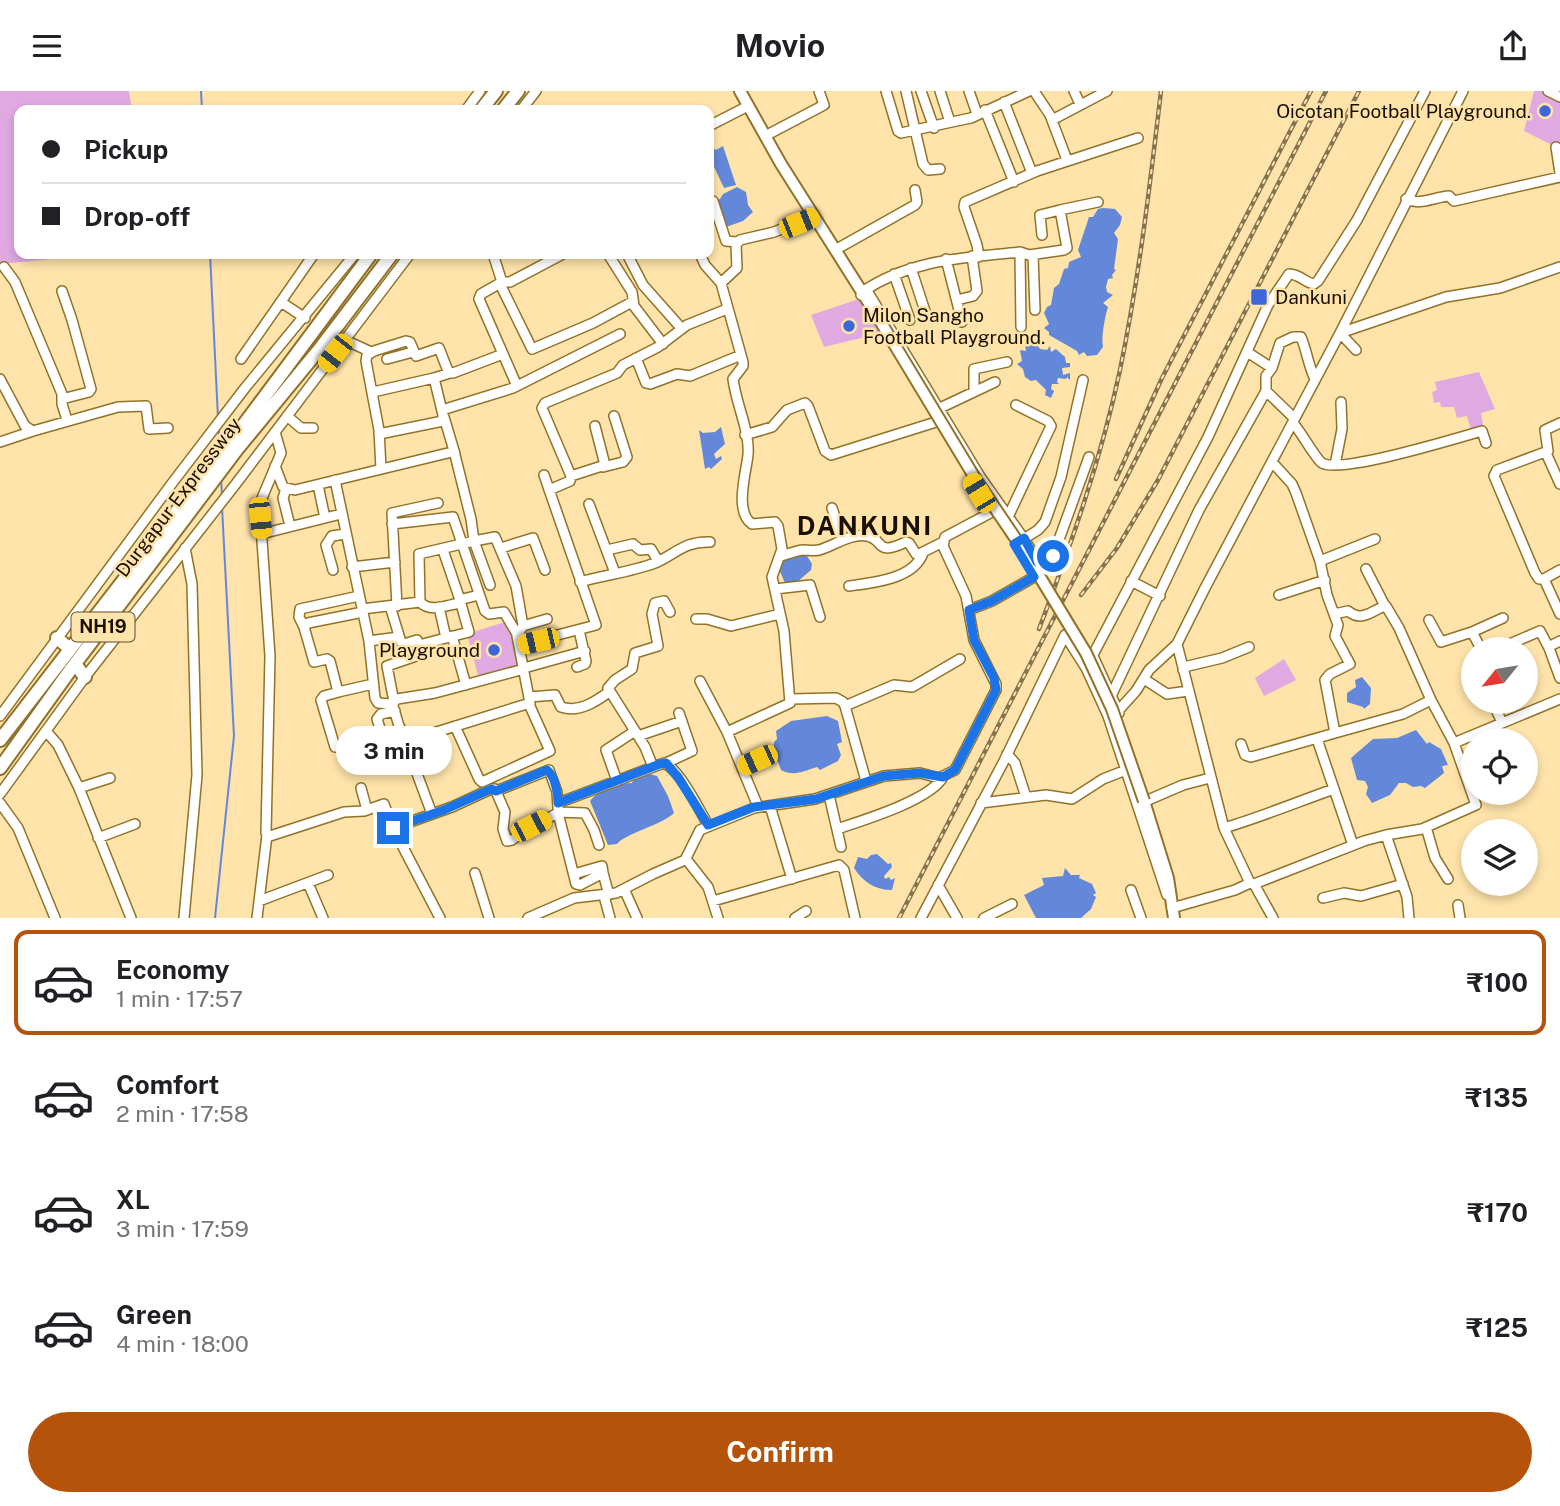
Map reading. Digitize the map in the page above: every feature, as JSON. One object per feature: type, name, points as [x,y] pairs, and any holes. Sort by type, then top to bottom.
[{"type":"highway","points":[[485,105],[496,91]]},
{"type":"highway","points":[[507,105],[518,91]]},
{"type":"highway","name":"Durgapur Expressway","points":[[225,459],[367,259]]},
{"type":"highway","name":"Durgapur Expressway","points":[[0,740],[70,649],[389,259]]},
{"type":"highway","name":"Durgapur Expressway","points":[[0,768],[206,483]]},
{"type":"highway","points":[[57,638],[70,649]]},
{"type":"highway","points":[[75,664],[85,677]]},
{"type":"main road","points":[[740,91],[835,250],[864,290],[978,483],[1026,554],[1099,678],[1117,722],[1168,878],[1173,910]]},
{"type":"street","points":[[765,136],[824,106],[819,91]]},
{"type":"street","points":[[886,91],[899,133],[964,120],[1032,91],[1052,120],[1067,160]]},
{"type":"street","points":[[906,91],[925,167],[928,170],[940,169]]},
{"type":"street","points":[[921,91],[934,128]]},
{"type":"street","points":[[940,91],[949,119],[947,123]]},
{"type":"street","points":[[969,91],[1014,182]]},
{"type":"street","points":[[1074,91],[1080,104]]},
{"type":"street","points":[[1052,120],[1107,91]]},
{"type":"street","points":[[1086,668],[1208,437],[1268,305],[1286,277],[1292,274],[1310,284],[1318,281],[1357,220],[1424,91]]},
{"type":"street","points":[[1118,711],[1136,691],[1149,670],[1177,644],[1463,91]]},
{"type":"street","points":[[1548,91],[1560,97]]},
{"type":"street","points":[[1004,102],[1031,173]]},
{"type":"street","points":[[714,123],[748,106]]},
{"type":"street","points":[[957,300],[973,296],[977,291],[978,245],[964,204],[1031,173],[1138,138]]},
{"type":"street","points":[[1406,199],[1421,202],[1448,196],[1454,201],[1560,175],[1556,147],[1560,149]]},
{"type":"street","points":[[835,250],[915,205],[915,190]]},
{"type":"street","points":[[1042,235],[1040,215],[1098,202]]},
{"type":"street","points":[[714,204],[724,238],[729,242],[784,229],[814,216]]},
{"type":"street","points":[[1047,598],[862,299],[864,290],[894,274],[946,259],[1020,252],[1033,255],[1066,250],[1060,210]]},
{"type":"street","points":[[721,283],[737,268],[737,242]]},
{"type":"street","points":[[1020,252],[1021,327]]},
{"type":"street","points":[[1033,255],[1035,310]]},
{"type":"street","points":[[240,359],[311,259]]},
{"type":"street","points":[[0,716],[200,446],[351,259]]},
{"type":"street","points":[[0,794],[85,677],[406,259]]},
{"type":"street","points":[[494,259],[501,283],[532,349],[593,323],[632,302]]},
{"type":"street","points":[[517,386],[479,299],[481,294],[501,283],[510,282],[554,259]]},
{"type":"street","points":[[611,259],[632,292],[632,302],[663,344]]},
{"type":"street","points":[[629,259],[643,285],[682,329]]},
{"type":"street","points":[[702,259],[721,283],[743,366],[733,379],[748,451],[742,492],[746,518],[752,524],[774,521],[777,524],[781,556],[772,572],[786,651],[791,699],[788,705],[727,732]]},
{"type":"street","points":[[946,259],[962,322]]},
{"type":"street","points":[[4,267],[15,282],[60,388],[67,420]]},
{"type":"street","points":[[1340,333],[1446,297],[1500,288],[1560,267]]},
{"type":"street","points":[[911,268],[925,311]]},
{"type":"street","points":[[894,274],[910,320]]},
{"type":"street","points":[[864,290],[940,408],[981,478],[1039,563],[1044,564],[1050,559],[1089,457]]},
{"type":"street","points":[[62,291],[91,389],[89,392],[62,399]]},
{"type":"street","points":[[281,302],[305,318]]},
{"type":"street","points":[[549,489],[570,481],[571,476],[542,406],[617,373],[623,365],[663,344],[682,329],[727,309]]},
{"type":"street","points":[[1340,333],[1356,350]]},
{"type":"street","points":[[443,414],[517,386],[620,334]]},
{"type":"street","points":[[1111,694],[1199,510],[1266,391],[1266,376],[1272,368],[1280,343],[1293,337],[1301,337],[1307,350],[1308,365],[1315,379]]},
{"type":"street","points":[[345,341],[371,352]]},
{"type":"street","points":[[381,469],[379,434],[367,355],[407,341],[416,356],[439,348],[450,373]]},
{"type":"street","points":[[387,359],[413,352]]},
{"type":"street","points":[[1247,352],[1272,368]]},
{"type":"street","points":[[373,393],[434,378],[503,353]]},
{"type":"street","points":[[636,358],[646,383],[650,384],[677,374],[691,376],[741,355]]},
{"type":"street","points":[[974,392],[974,369],[1007,362]]},
{"type":"street","points":[[434,378],[471,519],[474,541],[490,586]]},
{"type":"street","points":[[0,379],[25,426],[33,431]]},
{"type":"street","points":[[1014,544],[1043,527],[1061,477],[1083,380]]},
{"type":"street","points":[[940,408],[995,382]]},
{"type":"street","points":[[1266,391],[1294,421],[1324,464],[1378,460],[1482,431],[1486,443]]},
{"type":"street","points":[[1335,465],[1342,429],[1341,402]]},
{"type":"street","points":[[745,435],[772,427],[787,410],[805,403],[825,451],[831,455],[936,422]]},
{"type":"street","points":[[0,442],[123,405],[146,406],[149,429],[168,428]]},
{"type":"street","points":[[1008,517],[1051,426],[1048,421],[1016,405]]},
{"type":"street","points":[[379,434],[443,421],[443,414]]},
{"type":"street","points":[[571,476],[623,462],[627,457],[614,416]]},
{"type":"street","points":[[287,417],[301,429],[313,428]]},
{"type":"street","points":[[1560,423],[1545,430],[1549,448],[1546,453],[1497,470],[1494,476],[1539,579],[1560,571]]},
{"type":"street","points":[[595,426],[606,462],[603,467]]},
{"type":"street","points":[[257,918],[267,835],[270,656],[261,504],[281,453],[275,432]]},
{"type":"street","points":[[275,464],[281,483],[286,489],[295,490],[452,452],[455,454]]},
{"type":"street","points":[[1546,453],[1560,484]]},
{"type":"street","points":[[1272,462],[1296,492],[1320,561],[1327,595],[1338,625],[1335,636],[1350,664],[1330,674],[1325,680],[1335,733]]},
{"type":"street","points":[[519,645],[596,625],[544,475]]},
{"type":"street","points":[[335,480],[369,641],[377,702],[393,706]]},
{"type":"street","points":[[318,485],[325,518]]},
{"type":"street","points":[[286,489],[283,498],[290,526]]},
{"type":"street","points":[[432,814],[393,706],[387,666],[421,654],[417,641],[404,644],[399,637],[394,606],[392,513],[438,503]]},
{"type":"street","points":[[589,504],[615,573]]},
{"type":"street","points":[[832,508],[843,540]]},
{"type":"street","points":[[781,556],[818,550],[843,540],[868,536],[883,548],[906,541],[916,554],[923,553],[945,537],[992,512]]},
{"type":"street","points":[[261,534],[341,514]]},
{"type":"street","points":[[392,524],[452,517],[486,613],[503,612],[520,630]]},
{"type":"street","points":[[333,570],[326,545],[332,536],[345,534]]},
{"type":"street","points":[[420,602],[418,556],[495,537],[516,586],[519,645],[529,701],[550,751],[480,781],[454,726]]},
{"type":"street","points":[[501,548],[533,538],[545,570]]},
{"type":"street","points":[[1320,561],[1375,539]]},
{"type":"street","points":[[580,582],[658,561],[684,545],[710,541]]},
{"type":"street","points":[[837,829],[932,790],[943,777],[955,770],[996,690],[994,678],[974,640],[966,596],[943,541]]},
{"type":"street","points":[[607,550],[631,543],[640,550],[651,549],[658,561]]},
{"type":"street","points":[[184,918],[197,775],[192,584],[185,548]]},
{"type":"street","points":[[419,645],[469,630],[443,550]]},
{"type":"street","points":[[849,586],[877,582],[898,575],[918,564],[923,553]]},
{"type":"street","points":[[352,567],[395,562]]},
{"type":"street","points":[[1173,910],[1235,890],[1353,845],[1426,827],[1476,805],[1454,743],[1430,701],[1399,628],[1366,569]]},
{"type":"street","points":[[969,610],[1034,577]]},
{"type":"street","points":[[1544,579],[1559,609]]},
{"type":"street","points":[[1279,595],[1325,580]]},
{"type":"street","points":[[1131,581],[1160,596]]},
{"type":"street","points":[[775,589],[810,585],[820,617]]},
{"type":"street","points":[[303,627],[308,623],[362,610],[420,602],[428,608],[439,607],[479,595]]},
{"type":"street","points":[[339,692],[330,660],[313,662],[299,613],[300,609],[359,596]]},
{"type":"street","points":[[653,767],[637,734],[608,688],[632,669],[635,653],[658,646],[652,614],[655,603],[664,601],[670,612]]},
{"type":"street","points":[[1334,614],[1348,611],[1357,617],[1385,606]]},
{"type":"street","points":[[439,607],[466,685]]},
{"type":"street","points":[[696,619],[707,619],[731,626],[780,614]]},
{"type":"street","points":[[1429,620],[1441,642],[1503,618]]},
{"type":"street","points":[[520,630],[547,619]]},
{"type":"street","points":[[577,667],[586,663],[579,631]]},
{"type":"street","points":[[1526,637],[1540,631],[1560,678]]},
{"type":"street","points":[[1472,632],[1475,637]]},
{"type":"street","points":[[920,918],[1007,754],[1065,635],[1086,668],[1108,716],[1173,910]]},
{"type":"street","points":[[369,641],[399,637]]},
{"type":"street","points":[[1549,648],[1560,641]]},
{"type":"street","points":[[1177,644],[1224,828],[1273,918]]},
{"type":"street","points":[[1183,670],[1199,662],[1215,660],[1248,647]]},
{"type":"street","points":[[387,762],[377,719],[393,706],[397,699],[466,685],[585,651]]},
{"type":"street","points":[[1093,656],[1118,711],[1148,800],[1169,870],[1175,899],[1173,910]]},
{"type":"street","points":[[845,706],[894,685],[912,687],[960,659]]},
{"type":"street","points":[[1143,679],[1167,694],[1188,691]]},
{"type":"street","points":[[700,681],[743,766],[757,800],[754,807]]},
{"type":"street","points":[[335,747],[320,700],[339,692],[373,684]]},
{"type":"street","points":[[404,734],[430,734],[555,695],[561,708],[587,706],[609,692]]},
{"type":"street","points":[[791,699],[836,698],[843,702],[866,781]]},
{"type":"street","points":[[1454,743],[1560,699]]},
{"type":"street","points":[[1241,744],[1245,755],[1251,757],[1391,719],[1430,701]]},
{"type":"street","points":[[1499,714],[1503,722]]},
{"type":"street","points":[[494,777],[505,812],[503,829],[507,841],[512,840],[558,809],[617,781],[692,751],[681,717],[637,734],[606,750],[617,781]]},
{"type":"street","points":[[46,731],[58,744],[79,787],[131,918]]},
{"type":"street","points":[[1317,739],[1353,845]]},
{"type":"street","points":[[743,766],[770,754]]},
{"type":"street","points":[[1007,754],[1015,763],[1026,797]]},
{"type":"street","points":[[666,763],[708,825]]},
{"type":"street","points":[[393,828],[491,789],[497,790],[548,770],[557,792],[558,809],[578,885],[603,873],[610,918]]},
{"type":"street","points":[[981,803],[1046,795],[1072,799],[1103,779],[1126,770]]},
{"type":"street","points":[[528,918],[574,898],[606,896],[624,890],[686,859],[698,832],[708,825],[754,807],[816,799],[866,781],[914,773],[943,777]]},
{"type":"street","points":[[79,787],[110,778]]},
{"type":"street","points":[[1148,800],[1183,785],[1210,778]]},
{"type":"street","points":[[361,788],[367,810]]},
{"type":"street","points":[[1224,828],[1334,789]]},
{"type":"street","points":[[829,795],[841,847]]},
{"type":"street","points":[[0,803],[18,828],[55,918]]},
{"type":"street","points":[[267,835],[344,811],[367,810],[384,804],[393,828],[440,918]]},
{"type":"street","points":[[770,806],[792,879]]},
{"type":"street","points":[[558,809],[585,813],[599,845]]},
{"type":"street","points":[[98,838],[135,824]]},
{"type":"street","points":[[1426,827],[1436,858],[1448,879]]},
{"type":"street","points":[[1386,835],[1407,897],[1409,918]]},
{"type":"street","points":[[686,859],[708,887],[718,918]]},
{"type":"street","points":[[713,901],[842,866],[855,918]]},
{"type":"street","points":[[475,873],[489,918]]},
{"type":"street","points":[[259,901],[328,875]]},
{"type":"street","points":[[308,883],[323,918]]},
{"type":"street","points":[[1323,898],[1345,893],[1361,896],[1403,884]]},
{"type":"street","points":[[938,885],[957,918]]},
{"type":"street","points":[[624,890],[637,918]]},
{"type":"street","points":[[1131,890],[1141,918]]},
{"type":"street","points":[[984,918],[1012,904]]},
{"type":"street","points":[[1458,905],[1460,918]]},
{"type":"street","points":[[795,918],[806,911]]},
{"type":"shaded area","points":[[0,91],[129,91],[131,105],[14,105],[14,259],[52,259],[0,264]]},
{"type":"shaded area","name":"Oicotan Football Playground.","points":[[1534,91],[1560,91],[1560,149],[1524,131]]},
{"type":"shaded area","name":"Milon Sangho Football Playground.","points":[[865,297],[886,332],[824,347],[811,315]]},
{"type":"shaded area","points":[[1479,372],[1495,409],[1481,413],[1484,430],[1472,434],[1467,416],[1457,418],[1454,407],[1441,407],[1440,402],[1434,403],[1432,392],[1437,390],[1435,382]]},
{"type":"shaded area","name":"Playground","points":[[508,621],[521,666],[479,679],[467,634]]},
{"type":"shaded area","points":[[1284,659],[1296,680],[1264,696],[1255,678]]},
{"type":"water","points":[[723,146],[736,185],[724,188],[714,167],[714,149]]},
{"type":"water","points":[[737,187],[746,192],[748,205],[753,212],[743,221],[726,227],[716,200]]},
{"type":"water","points":[[1098,209],[1115,209],[1122,217],[1114,233],[1118,239],[1116,270],[1113,278],[1108,279],[1106,287],[1107,292],[1113,295],[1103,303],[1108,307],[1103,347],[1097,355],[1087,356],[1084,352],[1079,355],[1077,351],[1049,335],[1044,328],[1049,324],[1044,313],[1051,305],[1054,288],[1059,284],[1064,269],[1068,268],[1069,262],[1081,257],[1078,250],[1089,217],[1093,217]]},
{"type":"water","points":[[1035,337],[1040,349],[1047,350],[1050,346],[1051,352],[1056,349],[1065,357],[1066,363],[1070,363],[1070,367],[1062,368],[1063,375],[1070,373],[1070,380],[1067,377],[1058,378],[1059,384],[1052,384],[1051,389],[1054,391],[1051,398],[1045,395],[1046,390],[1036,380],[1031,381],[1025,377],[1023,369],[1017,364],[1022,361],[1020,350],[1026,351],[1025,344],[1031,345]]},
{"type":"water","points":[[721,427],[725,444],[714,454],[716,459],[721,456],[722,459],[711,469],[705,469],[699,430],[703,433],[715,432]]},
{"type":"water","points":[[804,551],[812,564],[811,570],[796,583],[785,583],[778,567],[784,560]]},
{"type":"water","points":[[1362,677],[1371,688],[1370,704],[1364,709],[1347,702],[1347,693],[1356,687],[1355,680]]},
{"type":"water","points":[[827,716],[838,721],[842,742],[837,744],[841,755],[838,761],[820,770],[817,767],[795,773],[781,770],[774,751],[776,731],[791,721]]},
{"type":"water","points":[[1416,730],[1427,744],[1429,742],[1441,749],[1448,765],[1442,766],[1444,773],[1425,788],[1399,783],[1390,795],[1372,803],[1366,794],[1368,787],[1365,781],[1357,780],[1351,758],[1373,739],[1397,738]]},
{"type":"water","points":[[646,773],[657,776],[674,813],[617,844],[608,845],[590,801],[604,790],[632,783]]},
{"type":"water","points":[[877,854],[888,864],[891,863],[892,867],[884,876],[885,879],[895,878],[892,890],[880,889],[870,884],[854,868],[858,857],[867,859]]},
{"type":"water","points":[[1065,868],[1071,875],[1080,875],[1079,878],[1092,884],[1096,893],[1093,895],[1096,897],[1091,909],[1081,918],[1036,918],[1024,895],[1044,885],[1042,878],[1063,876]]},
{"type":"waterway","points":[[201,91],[202,105]]},
{"type":"waterway","points":[[210,259],[218,418]]},
{"type":"waterway","points":[[219,430],[219,446]]},
{"type":"waterway","points":[[221,479],[222,495]]},
{"type":"waterway","points":[[215,918],[234,736],[222,507]]},
{"type":"railway","points":[[1039,629],[1084,501],[1120,370],[1138,266],[1161,91]]},
{"type":"railway","points":[[1116,479],[1162,378],[1311,91]]},
{"type":"railway","points":[[899,918],[1326,91]]},
{"type":"railway","points":[[1081,595],[1117,548],[1158,480],[1359,91]]},
{"type":"place","name":"Oicotan Football Playground.","points":[[1545,111]]},
{"type":"place","name":"Dankuni","points":[[1259,297]]},
{"type":"place","name":"Milon Sangho Football Playground.","points":[[849,326]]},
{"type":"place","name":"Playground","points":[[494,650]]},
{"type":"district","name":"DANKUNI","points":[[865,526]]},
{"type":"route","points":[[393,828],[547,770],[551,772],[558,803],[666,763],[708,825],[754,807],[816,799],[884,776],[920,773],[943,777],[955,770],[996,690],[994,678],[974,640],[969,610],[992,601],[1034,577],[1014,544],[1024,538],[1037,562],[1041,564],[1053,556]]}]
